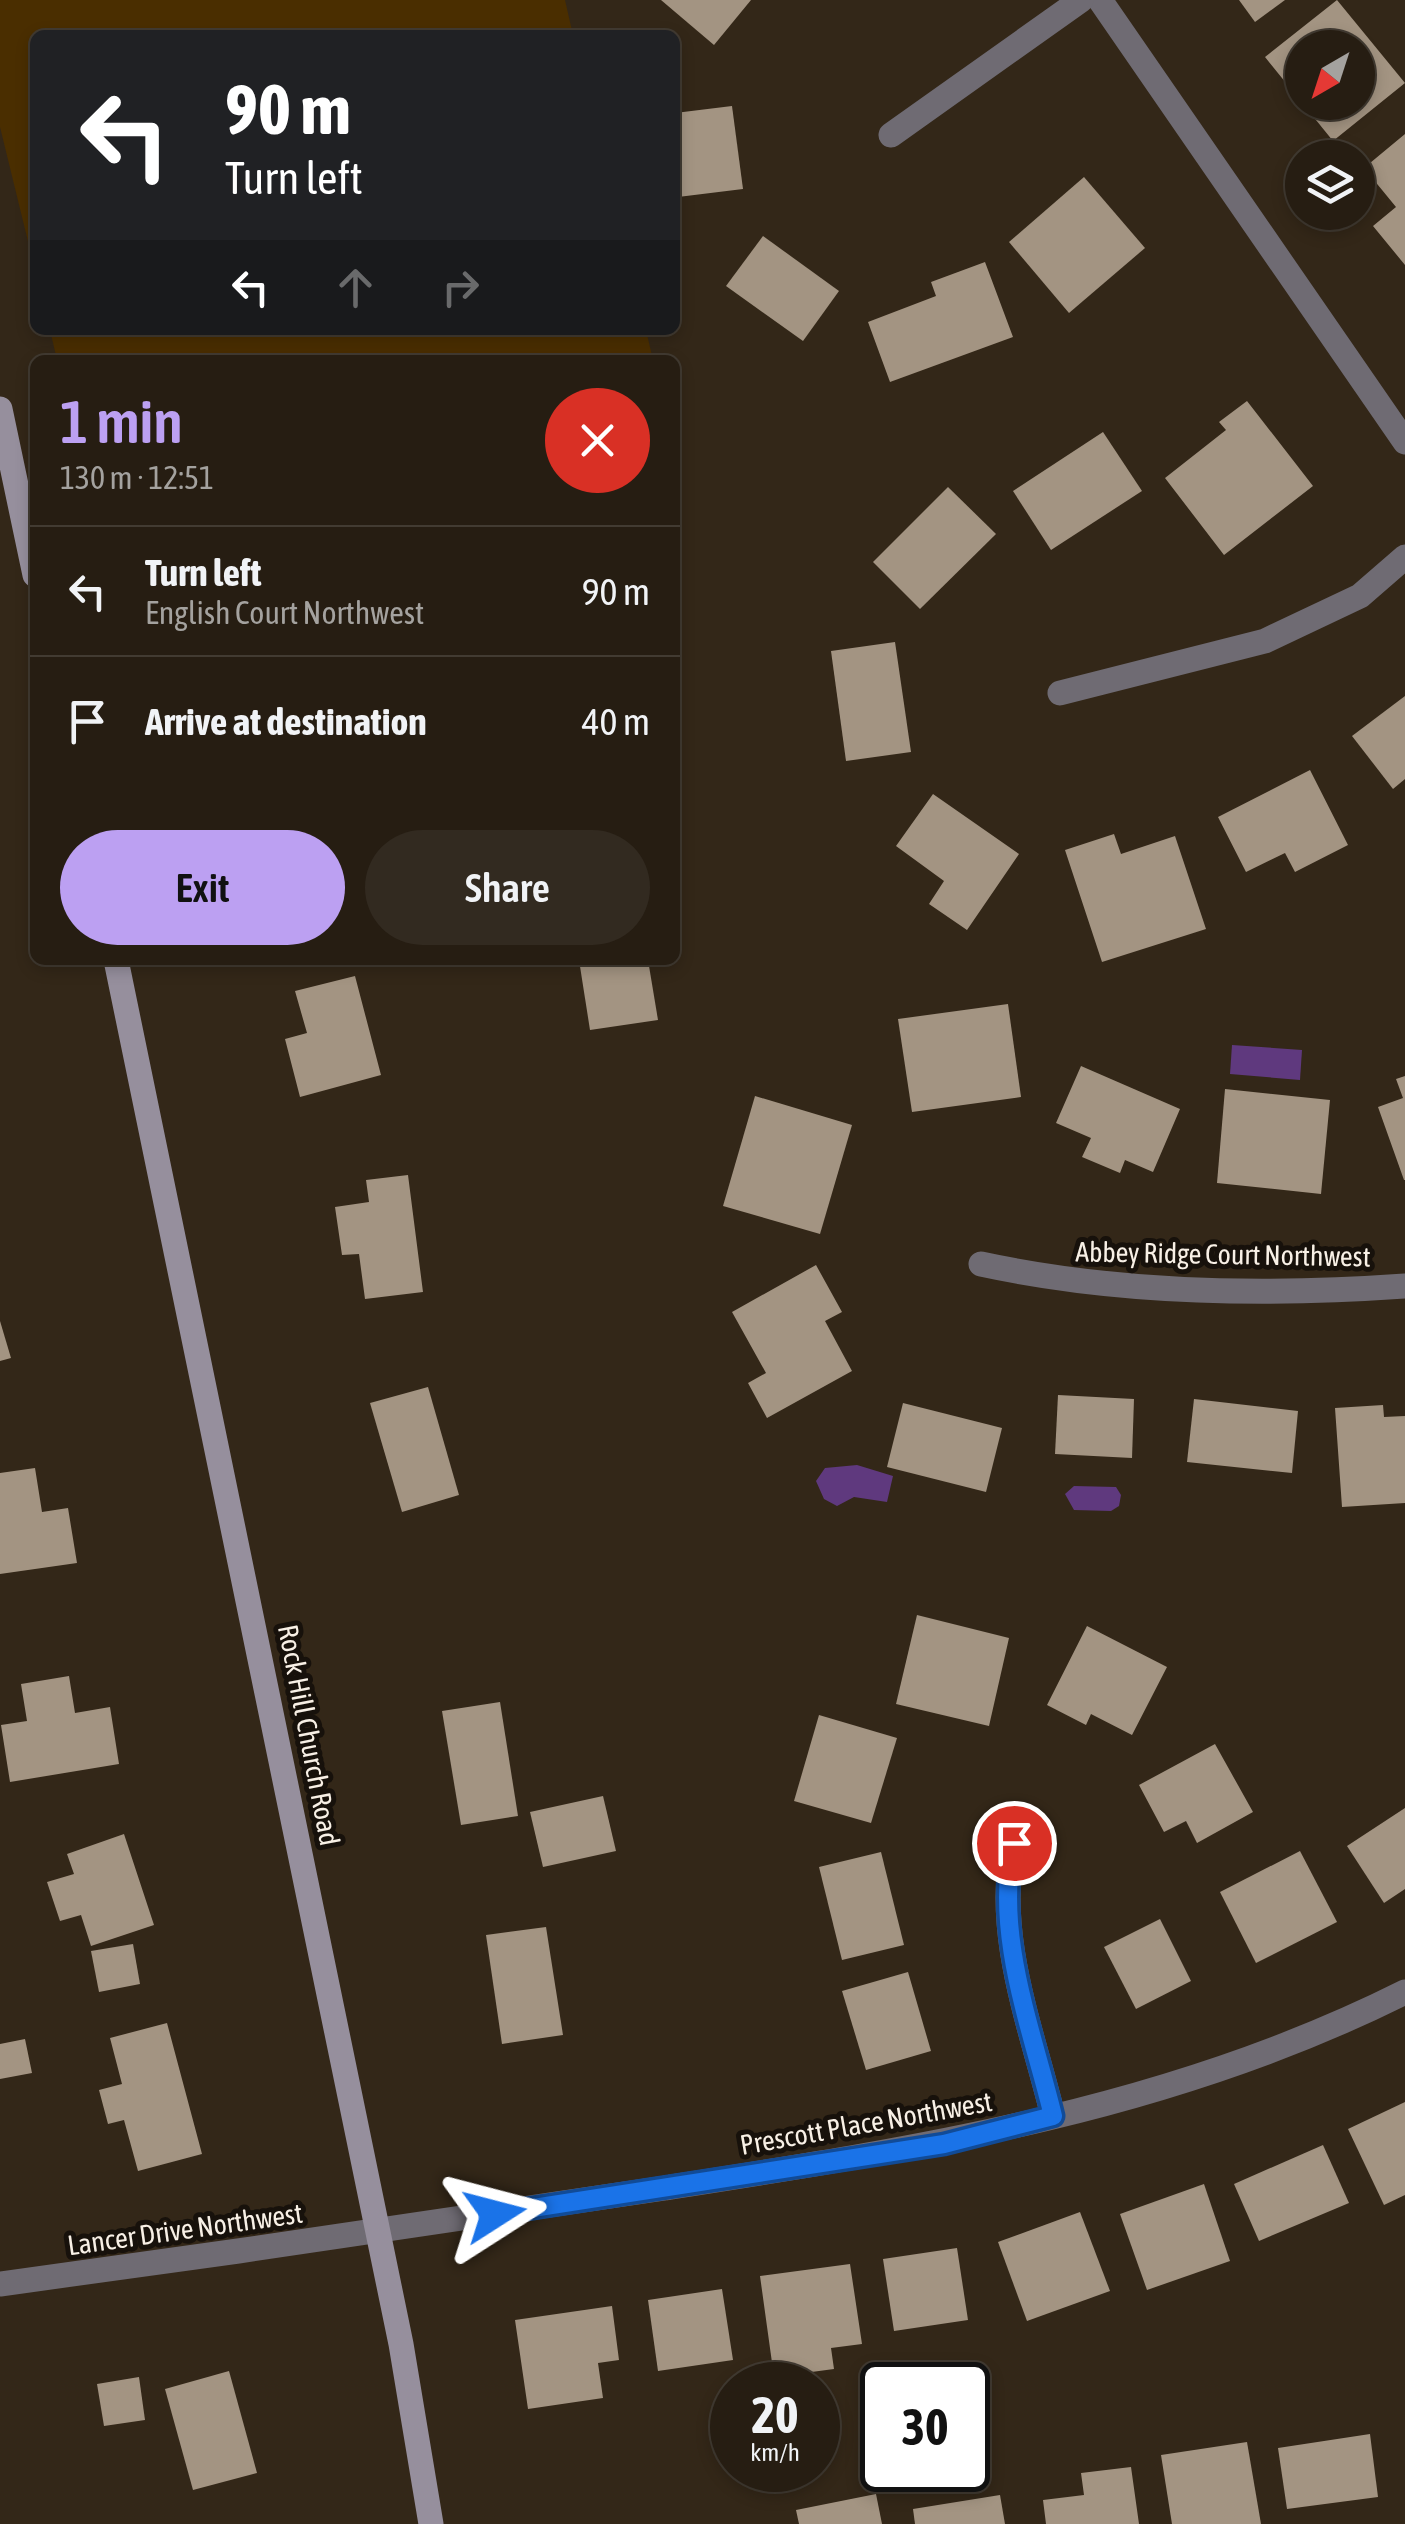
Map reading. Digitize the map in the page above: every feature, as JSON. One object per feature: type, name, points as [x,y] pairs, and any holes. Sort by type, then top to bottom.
[{"type":"street","points":[[891,136],[1081,0]]},
{"type":"street","points":[[1100,0],[1405,442]]},
{"type":"street","points":[[0,409],[30,552]]},
{"type":"street","points":[[1060,693],[1265,641],[1360,596],[1405,557]]},
{"type":"street","name":"Rock Hill Church Road","points":[[117,965],[263,1658],[431,2524]]},
{"type":"street","name":"Abbey Ridge Court Northwest","points":[[981,1264],[1062,1282],[1147,1288],[1326,1292],[1405,1286]]},
{"type":"street","points":[[1014,1843],[1005,1880],[1008,1924],[1053,2116]]},
{"type":"street","name":"Prescott Place Northwest","points":[[377,2232],[944,2144],[1146,2095],[1236,2065],[1405,1992]]},
{"type":"street","name":"Lancer Drive Northwest","points":[[0,2284],[377,2232]]},
{"type":"shaded area","points":[[0,0],[565,0],[572,30],[30,30],[30,250],[0,127]]},
{"type":"shaded area","points":[[51,335],[647,335],[652,355],[56,355]]},
{"type":"shaded area","points":[[1232,1045],[1302,1050],[1300,1080],[1230,1074]]},
{"type":"shaded area","points":[[857,1465],[893,1476],[887,1502],[854,1497],[837,1506],[824,1499],[816,1481],[825,1468]]},
{"type":"shaded area","points":[[1074,1486],[1116,1487],[1121,1495],[1119,1506],[1111,1511],[1074,1510],[1065,1494]]},
{"type":"building","points":[[661,0],[751,0],[714,45]]},
{"type":"building","points":[[1239,0],[1285,0],[1255,22]]},
{"type":"building","points":[[1337,0],[1362,30],[1299,30]]},
{"type":"building","points":[[1285,41],[1285,82],[1265,57]]},
{"type":"building","points":[[1375,46],[1405,83],[1375,107]]},
{"type":"building","points":[[732,106],[743,189],[680,197],[680,112]]},
{"type":"building","points":[[1316,120],[1359,120],[1334,140]]},
{"type":"building","points":[[1405,134],[1405,265],[1375,228],[1396,207],[1375,181],[1375,159]]},
{"type":"building","points":[[1084,177],[1145,248],[1069,313],[1009,242]]},
{"type":"building","points":[[763,236],[839,291],[803,341],[726,286]]},
{"type":"building","points":[[985,262],[1013,337],[890,382],[868,322],[936,296],[931,282]]},
{"type":"building","points":[[1247,401],[1313,486],[1224,555],[1165,478],[1226,430],[1219,422]]},
{"type":"building","points":[[1103,432],[1142,491],[1051,550],[1013,491]]},
{"type":"building","points":[[948,487],[996,534],[920,609],[873,562]]},
{"type":"building","points":[[895,642],[911,752],[846,761],[831,651]]},
{"type":"building","points":[[1405,696],[1405,779],[1393,789],[1352,736]]},
{"type":"building","points":[[1310,770],[1348,845],[1295,872],[1285,853],[1246,872],[1218,817]]},
{"type":"building","points":[[933,794],[1019,854],[967,930],[929,904],[944,881],[896,846]]},
{"type":"building","points":[[1114,834],[1121,854],[1175,836],[1206,929],[1102,962],[1065,850]]},
{"type":"building","points":[[580,965],[649,965],[658,1020],[590,1030]]},
{"type":"building","points":[[355,976],[381,1075],[300,1097],[285,1039],[307,1033],[295,991]]},
{"type":"building","points":[[1008,1004],[1021,1097],[912,1112],[898,1019]]},
{"type":"building","points":[[1081,1066],[1180,1109],[1153,1172],[1125,1160],[1120,1173],[1082,1157],[1091,1138],[1056,1123]]},
{"type":"building","points":[[1405,1076],[1404,1180],[1378,1107],[1403,1098],[1396,1079]]},
{"type":"building","points":[[1225,1089],[1330,1100],[1321,1194],[1217,1183]]},
{"type":"building","points":[[755,1096],[852,1125],[820,1234],[723,1206]]},
{"type":"building","points":[[408,1175],[423,1292],[365,1299],[359,1254],[342,1255],[335,1207],[369,1202],[366,1180]]},
{"type":"building","points":[[816,1265],[842,1312],[825,1321],[852,1371],[767,1418],[748,1383],[766,1373],[732,1312]]},
{"type":"building","points":[[0,1321],[11,1358],[0,1361]]},
{"type":"building","points":[[428,1387],[459,1495],[402,1512],[370,1403]]},
{"type":"building","points":[[1058,1395],[1134,1399],[1132,1458],[1055,1454]]},
{"type":"building","points":[[1194,1399],[1298,1411],[1292,1473],[1187,1462]]},
{"type":"building","points":[[903,1403],[1002,1428],[986,1492],[887,1467]]},
{"type":"building","points":[[1383,1405],[1384,1417],[1405,1416],[1405,1503],[1342,1507],[1335,1408]]},
{"type":"building","points":[[35,1468],[42,1512],[68,1508],[77,1563],[0,1574],[0,1473]]},
{"type":"building","points":[[917,1615],[1009,1638],[989,1726],[896,1704]]},
{"type":"building","points":[[1087,1626],[1167,1667],[1132,1735],[1091,1714],[1086,1725],[1047,1705]]},
{"type":"building","points":[[69,1676],[75,1713],[110,1707],[119,1764],[10,1782],[1,1725],[27,1721],[21,1684]]},
{"type":"building","points":[[500,1702],[518,1816],[461,1825],[442,1711]]},
{"type":"building","points":[[819,1715],[897,1738],[871,1823],[794,1801]]},
{"type":"building","points":[[1215,1744],[1253,1812],[1197,1843],[1186,1821],[1164,1832],[1139,1785]]},
{"type":"building","points":[[603,1796],[616,1851],[543,1867],[530,1812]]},
{"type":"building","points":[[1405,1808],[1405,1889],[1384,1903],[1347,1846]]},
{"type":"building","points":[[124,1834],[154,1925],[91,1946],[81,1915],[60,1921],[47,1882],[74,1874],[67,1854]]},
{"type":"building","points":[[1300,1851],[1337,1922],[1256,1963],[1220,1892]]},
{"type":"building","points":[[881,1852],[904,1945],[842,1960],[819,1867]]},
{"type":"building","points":[[1160,1919],[1191,1981],[1136,2009],[1104,1947]]},
{"type":"building","points":[[546,1927],[563,2035],[502,2044],[486,1935]]},
{"type":"building","points":[[133,1944],[140,1984],[99,1992],[91,1951]]},
{"type":"building","points":[[908,1972],[931,2051],[866,2070],[842,1991]]},
{"type":"building","points":[[167,2023],[202,2154],[138,2171],[124,2120],[108,2124],[99,2090],[122,2084],[110,2038]]},
{"type":"building","points":[[25,2039],[32,2073],[0,2079],[0,2044]]},
{"type":"building","points":[[1405,2102],[1405,2195],[1384,2205],[1348,2129]]},
{"type":"building","points":[[1323,2145],[1349,2203],[1259,2241],[1234,2184]]},
{"type":"building","points":[[1204,2184],[1230,2261],[1147,2290],[1120,2214]]},
{"type":"building","points":[[1080,2212],[1110,2291],[1027,2321],[998,2242]]},
{"type":"building","points":[[957,2248],[968,2320],[894,2331],[883,2259]]},
{"type":"building","points":[[850,2264],[862,2344],[831,2348],[833,2362],[772,2362],[760,2276]]},
{"type":"building","points":[[722,2289],[733,2360],[658,2371],[648,2300]]},
{"type":"building","points":[[612,2306],[619,2360],[598,2363],[603,2398],[528,2409],[515,2320]]},
{"type":"building","points":[[229,2371],[257,2473],[193,2490],[165,2389]]},
{"type":"building","points":[[139,2377],[145,2420],[104,2426],[97,2384]]},
{"type":"building","points":[[1370,2434],[1378,2497],[1287,2509],[1278,2448]]},
{"type":"building","points":[[1247,2442],[1261,2524],[1172,2524],[1161,2455]]},
{"type":"building","points":[[1131,2467],[1139,2524],[1046,2524],[1043,2500],[1084,2495],[1081,2473]]},
{"type":"building","points":[[876,2494],[882,2524],[799,2524],[796,2510]]},
{"type":"building","points":[[1000,2495],[1005,2524],[915,2524],[913,2509]]},
{"type":"route","points":[[495,2214],[944,2144],[1053,2116],[1008,1924],[1005,1880],[1014,1843]]}]
